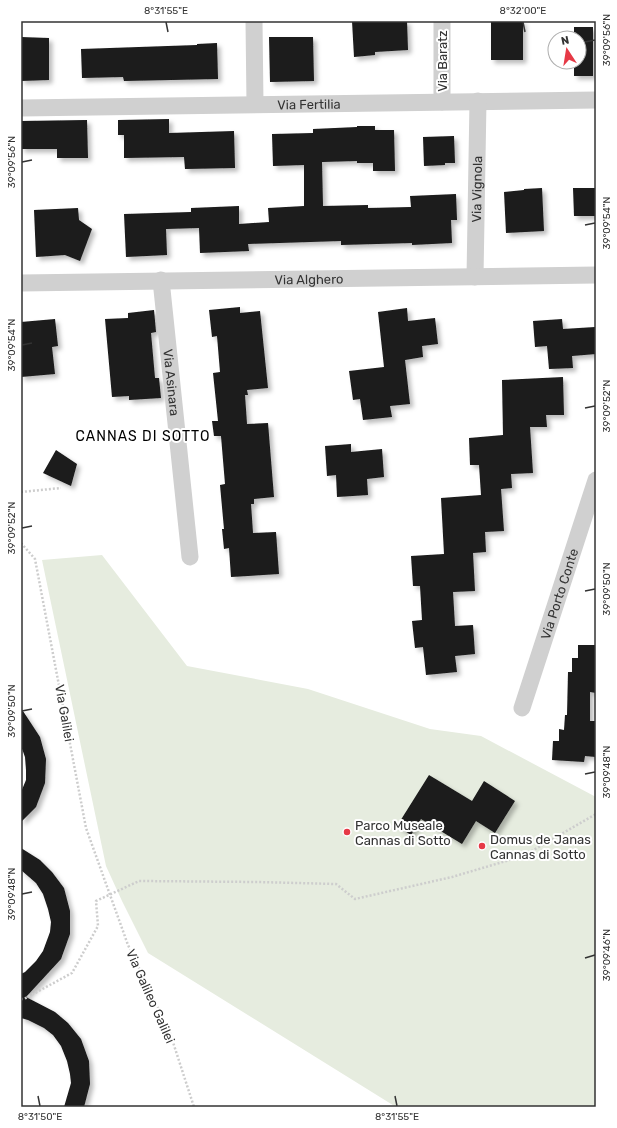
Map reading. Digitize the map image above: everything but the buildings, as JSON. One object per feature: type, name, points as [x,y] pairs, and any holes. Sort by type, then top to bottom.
[{"type":"street","points":[[254,21],[255,104]]},
{"type":"street","name":"Via Baratz","points":[[442,21],[442,102]]},
{"type":"street","name":"Via Fertilia","points":[[21,108],[596,100]]},
{"type":"street","name":"Via Vignola","points":[[475,277],[478,101]]},
{"type":"street","name":"Via Alghero","points":[[21,283],[596,275]]},
{"type":"street","name":"Via Asinara","points":[[161,280],[190,557]]},
{"type":"street","name":"Via Porto Conte","points":[[522,708],[596,480]]},
{"type":"path","points":[[21,492],[61,488]]},
{"type":"path","name":"Via Galilei","points":[[21,543],[36,559],[86,828],[106,885]]},
{"type":"path","points":[[21,999],[24,999],[72,973],[98,926],[96,901],[139,881],[336,884],[355,899],[452,877],[523,856],[596,814]]},
{"type":"path","name":"Via Galileo Galilei","points":[[106,885],[128,945],[170,1033],[194,1107]]},
{"type":"shaded area","name":"Parco Museale Cannas di Sotto","points":[[102,555],[187,666],[308,689],[430,729],[481,736],[596,797],[596,1107],[396,1107],[148,953],[106,866],[42,560]]},
{"type":"place","name":"Parco Museale Cannas di Sotto","points":[[347,832]]},
{"type":"place","name":"Domus de Janas Cannas di Sotto","points":[[482,846]]},
{"type":"district","name":"CANNAS DI SOTTO","points":[[143,436]]}]
